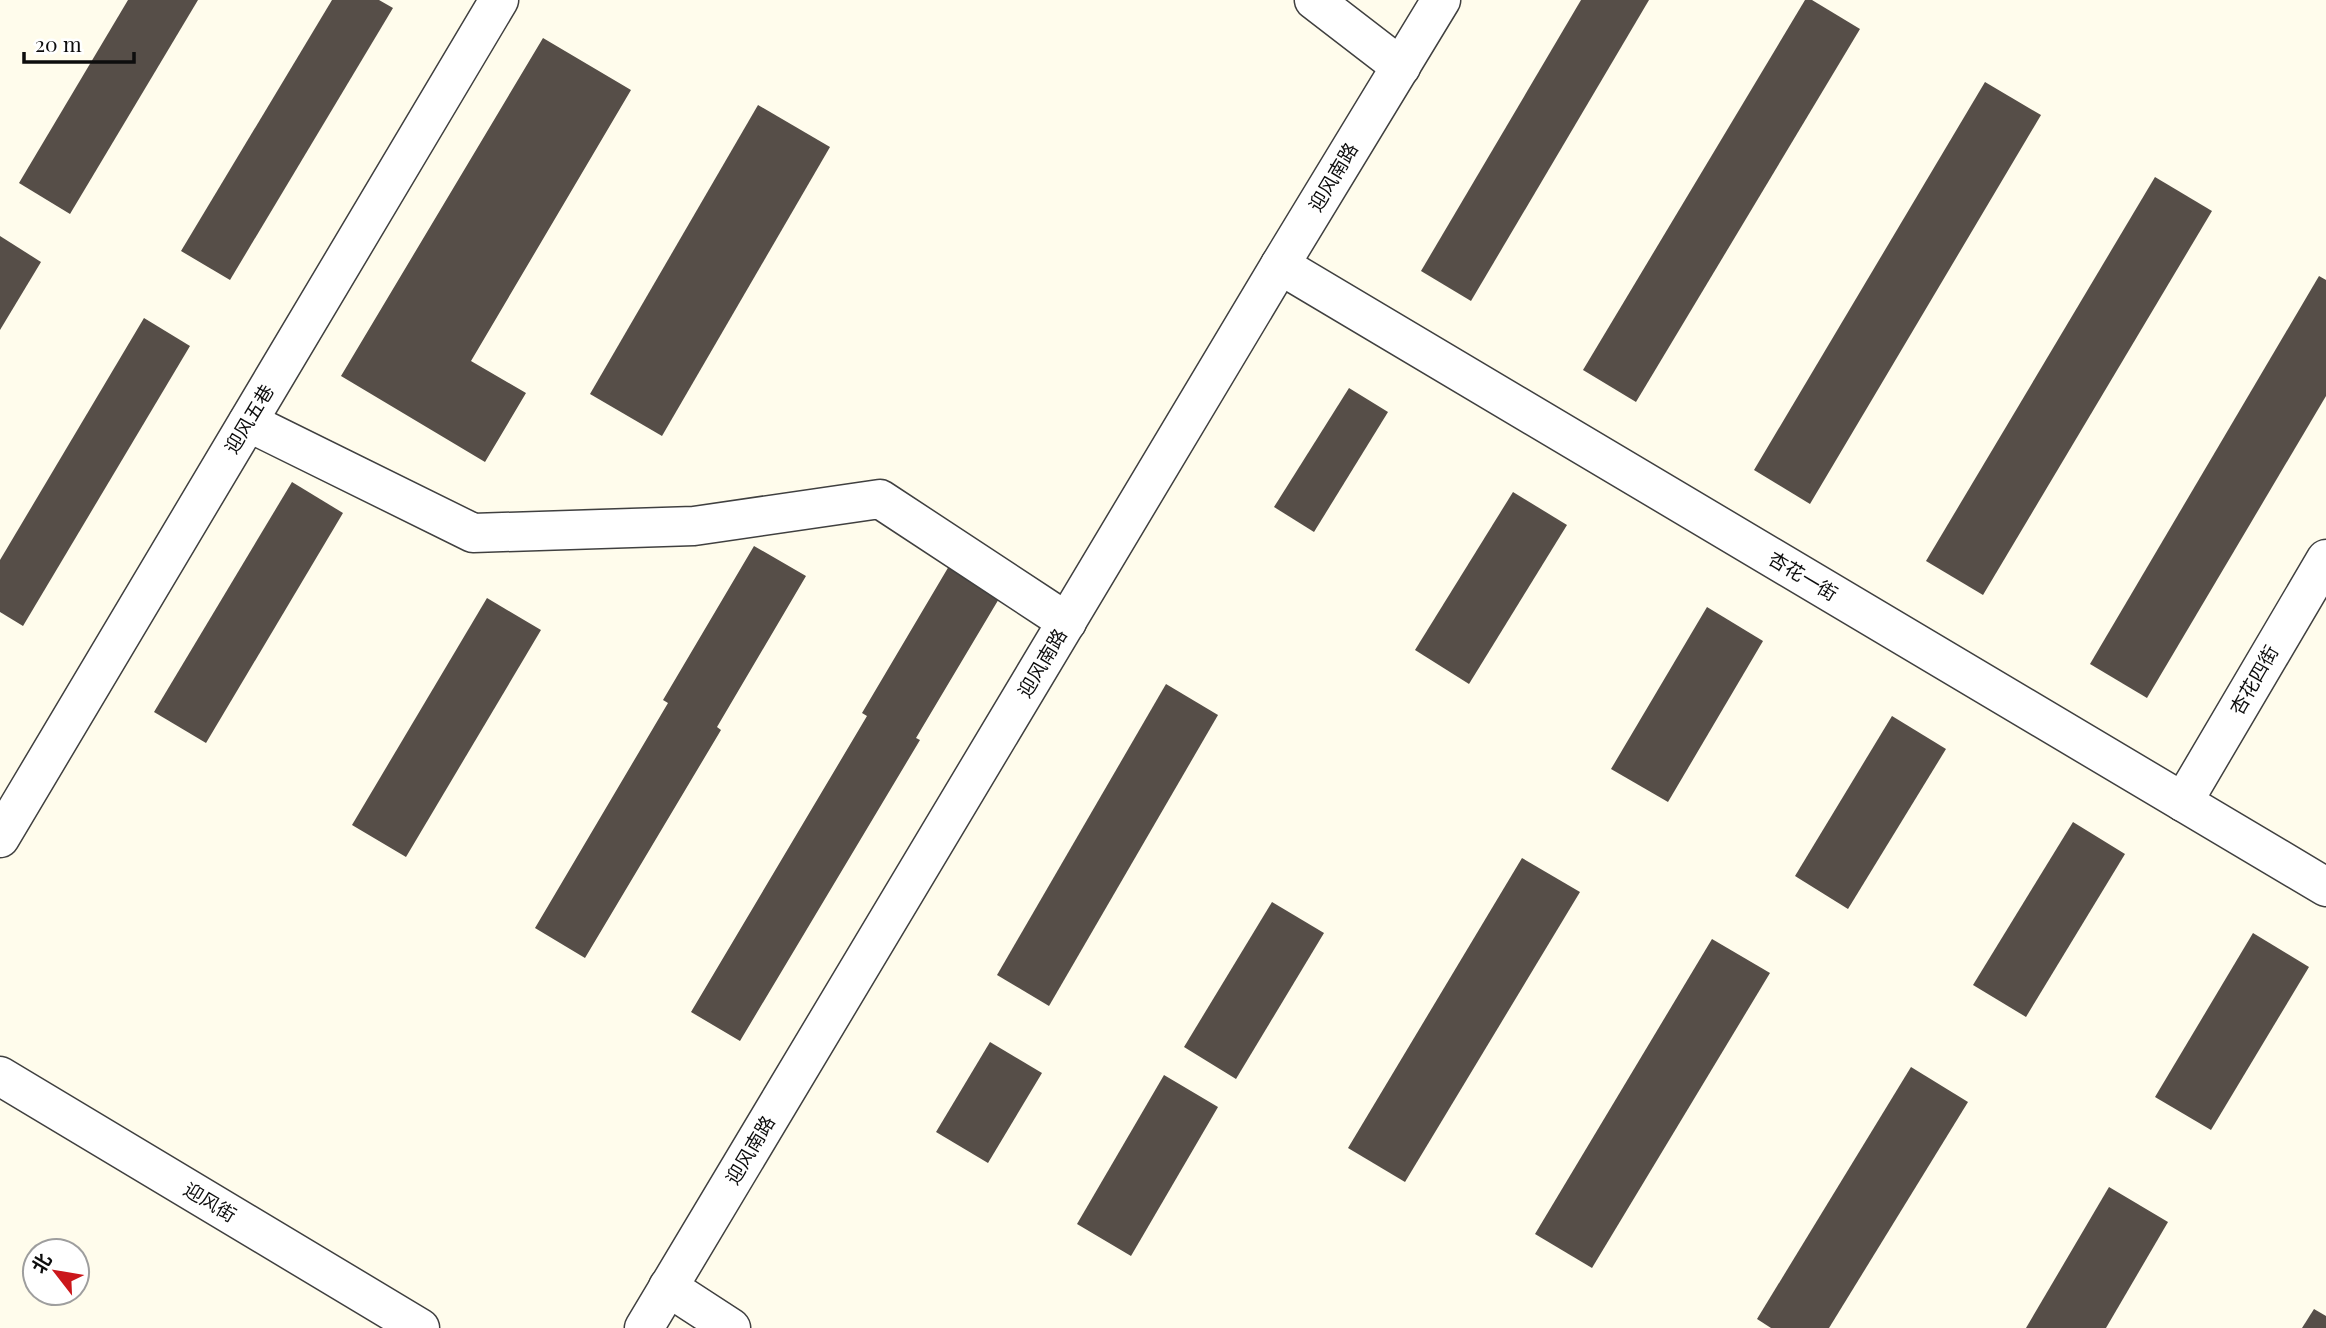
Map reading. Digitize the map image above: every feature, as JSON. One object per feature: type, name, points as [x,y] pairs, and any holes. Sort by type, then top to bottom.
[{"type":"street","name":"迎风五巷","points":[[0,838],[499,0]]},
{"type":"street","points":[[1314,0],[1401,67]]},
{"type":"street","name":"迎风南路","points":[[644,1328],[1441,0]]},
{"type":"street","name":"杏花一街","points":[[1280,265],[2326,887]]},
{"type":"street","points":[[248,422],[473,533],[694,526],[880,499],[1067,622]]},
{"type":"street","name":"杏花四街","points":[[2183,802],[2326,559]]},
{"type":"street","name":"迎风街","points":[[0,1076],[420,1328]]},
{"type":"street","points":[[668,1287],[731,1328]]},
{"type":"building","points":[[128,0],[198,0],[70,214],[19,183]]},
{"type":"building","points":[[332,0],[379,0],[393,8],[230,280],[181,251]]},
{"type":"building","points":[[1581,0],[1649,0],[1471,301],[1421,271]]},
{"type":"building","points":[[1805,0],[1812,0],[1860,29],[1636,402],[1583,370]]},
{"type":"building","points":[[543,38],[631,90],[471,361],[526,393],[485,462],[341,376]]},
{"type":"building","points":[[1985,82],[2041,115],[1810,504],[1754,470]]},
{"type":"building","points":[[758,105],[830,147],[662,436],[590,394]]},
{"type":"building","points":[[2155,177],[2212,211],[1983,595],[1926,561]]},
{"type":"building","points":[[0,236],[41,262],[0,330]]},
{"type":"building","points":[[2319,276],[2326,280],[2326,396],[2147,698],[2090,664]]},
{"type":"building","points":[[144,318],[190,346],[23,626],[0,612],[0,560]]},
{"type":"building","points":[[1349,388],[1388,412],[1314,532],[1274,507]]},
{"type":"building","points":[[292,482],[343,513],[206,743],[154,712]]},
{"type":"building","points":[[1513,492],[1567,525],[1469,684],[1415,650]]},
{"type":"building","points":[[754,546],[806,576],[717,727],[721,730],[585,958],[535,928],[668,703],[663,700]]},
{"type":"building","points":[[952,561],[1003,592],[916,738],[920,740],[740,1041],[691,1012],[867,716],[862,713]]},
{"type":"building","points":[[487,598],[541,630],[406,857],[352,825]]},
{"type":"building","points":[[1707,607],[1763,641],[1668,802],[1611,769]]},
{"type":"building","points":[[1166,684],[1218,715],[1049,1006],[997,975]]},
{"type":"building","points":[[1892,716],[1946,749],[1848,909],[1795,876]]},
{"type":"building","points":[[2073,822],[2125,854],[2026,1017],[1973,985]]},
{"type":"building","points":[[1522,858],[1580,892],[1405,1182],[1348,1148]]},
{"type":"building","points":[[1272,902],[1324,933],[1236,1079],[1184,1047]]},
{"type":"building","points":[[2253,933],[2309,967],[2211,1130],[2155,1097]]},
{"type":"building","points":[[1712,939],[1770,973],[1592,1268],[1535,1234]]},
{"type":"building","points":[[990,1042],[1042,1073],[988,1163],[936,1132]]},
{"type":"building","points":[[1911,1067],[1968,1102],[1829,1328],[1771,1328],[1757,1319]]},
{"type":"building","points":[[1164,1075],[1218,1107],[1131,1256],[1077,1224]]},
{"type":"building","points":[[2109,1187],[2168,1222],[2106,1328],[2026,1328]]},
{"type":"building","points":[[2314,1309],[2326,1316],[2326,1328],[2302,1328]]}]
